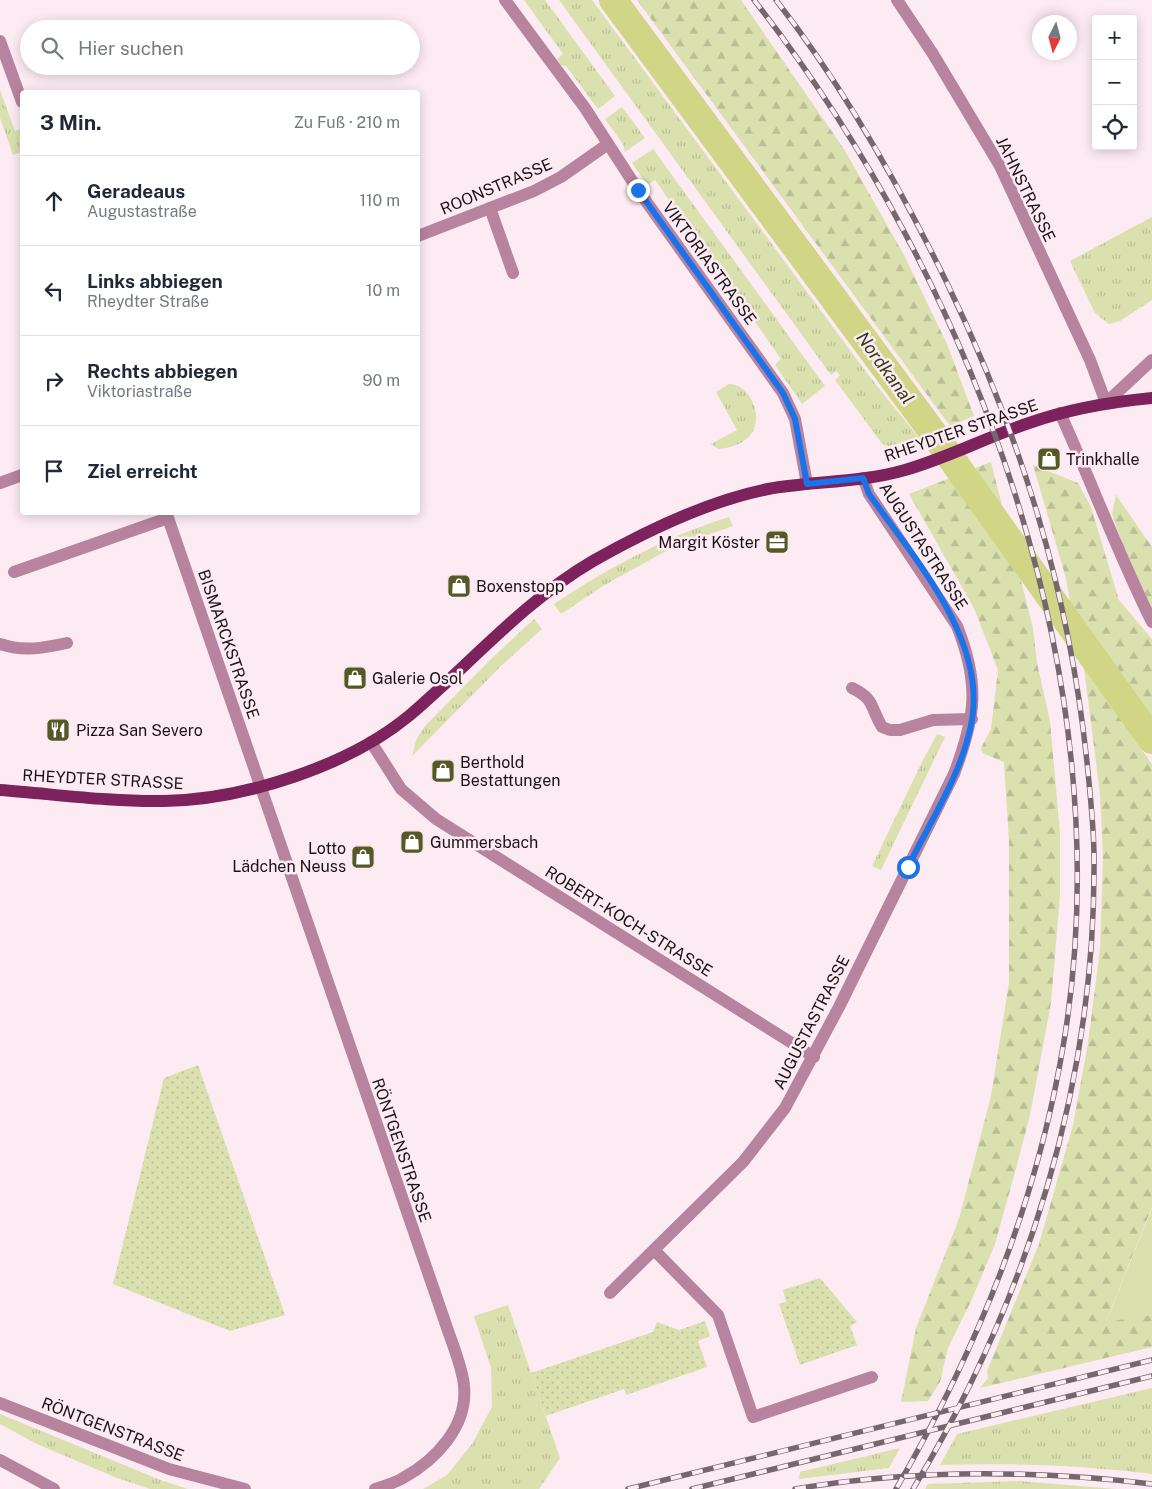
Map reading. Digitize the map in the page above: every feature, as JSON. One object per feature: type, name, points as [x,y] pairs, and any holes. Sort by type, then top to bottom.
[{"type":"main road","name":"RHEYDTER STRASSE","points":[[0,790],[161,801],[205,798],[260,786],[309,770],[371,742],[407,718],[534,601],[591,562],[627,543],[707,507],[768,489],[863,478],[915,467],[1030,422],[1060,413],[1106,403],[1152,398]]},
{"type":"street","name":"VIKTORIASTRASSE","points":[[505,0],[585,108],[638,190],[783,393],[795,419],[807,484]]},
{"type":"street","name":"JAHNSTRASSE","points":[[897,0],[933,54],[1000,166],[1090,360],[1106,403]]},
{"type":"street","points":[[0,41],[20,96]]},
{"type":"street","name":"ROONSTRASSE","points":[[420,235],[534,191],[561,177],[608,144]]},
{"type":"street","points":[[490,208],[513,273]]},
{"type":"street","points":[[1106,403],[1152,360]]},
{"type":"street","points":[[1060,413],[1127,572],[1152,622]]},
{"type":"street","points":[[0,482],[20,475]]},
{"type":"street","name":"AUGUSTASTRASSE","points":[[610,1293],[743,1162],[785,1108],[814,1057],[954,774],[972,719],[971,666],[957,626],[869,494],[863,478]]},
{"type":"street","points":[[14,572],[167,515]]},
{"type":"street","name":"BISMARCKSTRASSE","points":[[167,515],[243,730],[260,786]]},
{"type":"street","points":[[0,644],[14,649],[38,649],[67,643]]},
{"type":"street","points":[[852,688],[866,694],[882,727],[890,730],[933,720],[972,719]]},
{"type":"street","name":"ROBERT-KOCH-STRASSE","points":[[371,742],[401,789],[436,819],[814,1057]]},
{"type":"street","name":"RÖNTGENSTRASSE","points":[[260,786],[444,1319],[464,1386],[462,1408],[455,1428],[441,1448],[426,1463],[402,1479],[374,1489]]},
{"type":"street","points":[[654,1250],[718,1314],[753,1416],[872,1377]]},
{"type":"street","name":"RÖNTGENSTRASSE","points":[[0,1403],[169,1469],[245,1489]]},
{"type":"street","points":[[0,1460],[54,1489]]},
{"type":"green space","points":[[524,0],[545,0],[615,96],[598,109],[566,66],[561,65],[557,59],[563,54]]},
{"type":"green space","points":[[559,0],[592,0],[869,376],[919,438],[889,446],[883,445],[835,380],[840,375],[836,371],[831,375]]},
{"type":"green space","points":[[637,0],[741,0],[844,149],[904,255],[947,344],[974,416],[950,426]]},
{"type":"green space","points":[[0,90],[15,131],[20,130],[20,153],[13,155],[0,118]]},
{"type":"green space","points":[[622,107],[645,138],[625,152],[623,144],[605,119]]},
{"type":"green space","points":[[653,149],[825,386],[802,404],[775,365],[781,359],[655,180],[647,185],[632,163]]},
{"type":"green space","points":[[1152,217],[1152,300],[1120,321],[1109,324],[1095,313],[1070,261]]},
{"type":"green space","points":[[729,384],[738,386],[746,392],[753,402],[756,413],[755,425],[749,436],[738,444],[719,449],[711,444],[737,430],[716,392]]},
{"type":"green space","points":[[991,462],[1033,628],[1037,663],[1050,721],[1060,833],[1060,895],[1051,1003],[1030,1115],[995,1244],[972,1299],[948,1348],[940,1382],[928,1401],[901,1402],[916,1328],[959,1219],[991,1096],[1009,983],[1009,841],[1004,762],[982,753],[981,748],[991,729],[998,670],[974,608],[909,494]]},
{"type":"green space","points":[[1033,465],[1078,483],[1091,507],[1119,600],[1152,639],[1152,720],[1072,610],[1065,575]]},
{"type":"green space","points":[[1116,495],[1152,547],[1152,608],[1127,557],[1112,514]]},
{"type":"green space","points":[[729,517],[733,526],[673,547],[603,586],[561,614],[554,604],[638,554],[705,525]]},
{"type":"green space","points":[[534,619],[542,629],[501,666],[412,756],[417,738],[425,726],[491,659]]},
{"type":"green space","points":[[1084,668],[1152,764],[1152,1207],[1106,1321],[1152,1315],[1152,1347],[980,1388],[988,1378],[987,1371],[1039,1244],[1073,1125],[1088,1043],[1100,949],[1103,856],[1100,794]]},
{"type":"green space","points":[[937,734],[945,737],[881,870],[872,866],[922,762]]},
{"type":"green space","points":[[198,1065],[285,1315],[230,1331],[113,1284],[164,1078]]},
{"type":"green space","points":[[1152,1208],[1152,1315],[1106,1322]]},
{"type":"green space","points":[[820,1278],[857,1322],[850,1326],[857,1345],[800,1365],[779,1304],[786,1302],[783,1290]]},
{"type":"green space","points":[[508,1305],[560,1458],[539,1489],[423,1489],[447,1475],[472,1444],[492,1407],[491,1368],[474,1316]]},
{"type":"green space","points":[[705,1321],[710,1336],[698,1341],[707,1367],[626,1395],[624,1389],[546,1416],[531,1373],[653,1332],[657,1322],[679,1330]]},
{"type":"green space","points":[[1152,1388],[1152,1474],[1046,1465],[940,1465],[957,1434]]},
{"type":"green space","points":[[0,1414],[163,1481],[188,1489],[150,1489],[117,1478],[37,1444],[0,1424]]},
{"type":"green space","points":[[900,1448],[889,1468],[799,1479],[800,1472]]},
{"type":"green space","points":[[1019,1481],[1116,1489],[925,1489],[928,1484]]},
{"type":"waterway","name":"Nordkanal","points":[[613,0],[931,430],[1152,740]]},
{"type":"railway","points":[[754,0],[833,111],[904,231],[965,358],[1014,491],[1050,627],[1072,766],[1077,904],[1064,1041],[1053,1100],[1021,1216],[1001,1272],[953,1383],[896,1489]]},
{"type":"railway","points":[[776,0],[847,101],[909,208],[973,339],[997,398],[1019,456],[1054,576],[1068,636],[1079,699],[1091,798],[1094,858],[1092,941],[1083,1024],[1068,1106],[1047,1186],[1021,1265],[990,1342],[954,1416],[913,1489]]},
{"type":"railway","points":[[628,1489],[1152,1360]]},
{"type":"railway","points":[[692,1489],[1152,1376]]},
{"type":"railway","points":[[795,1489],[839,1482],[884,1478],[974,1474],[1063,1476],[1152,1484]]},
{"type":"place","name":"Trinkhalle","points":[[1049,459]]},
{"type":"place","name":"Margit Köster","points":[[777,542]]},
{"type":"place","name":"Boxenstopp","points":[[459,586]]},
{"type":"place","name":"Galerie Osol","points":[[355,678]]},
{"type":"place","name":"Pizza San Severo","points":[[58,730]]},
{"type":"place","name":"Berthold Bestattungen","points":[[443,771]]},
{"type":"place","name":"Gummersbach","points":[[412,842]]},
{"type":"place","name":"Lotto Lädchen Neuss","points":[[363,857]]},
{"type":"route","points":[[638,190],[783,393],[795,419],[807,484],[863,478],[869,494],[939,596],[957,626],[965,646],[973,681],[972,719],[954,774],[908,867]]}]
